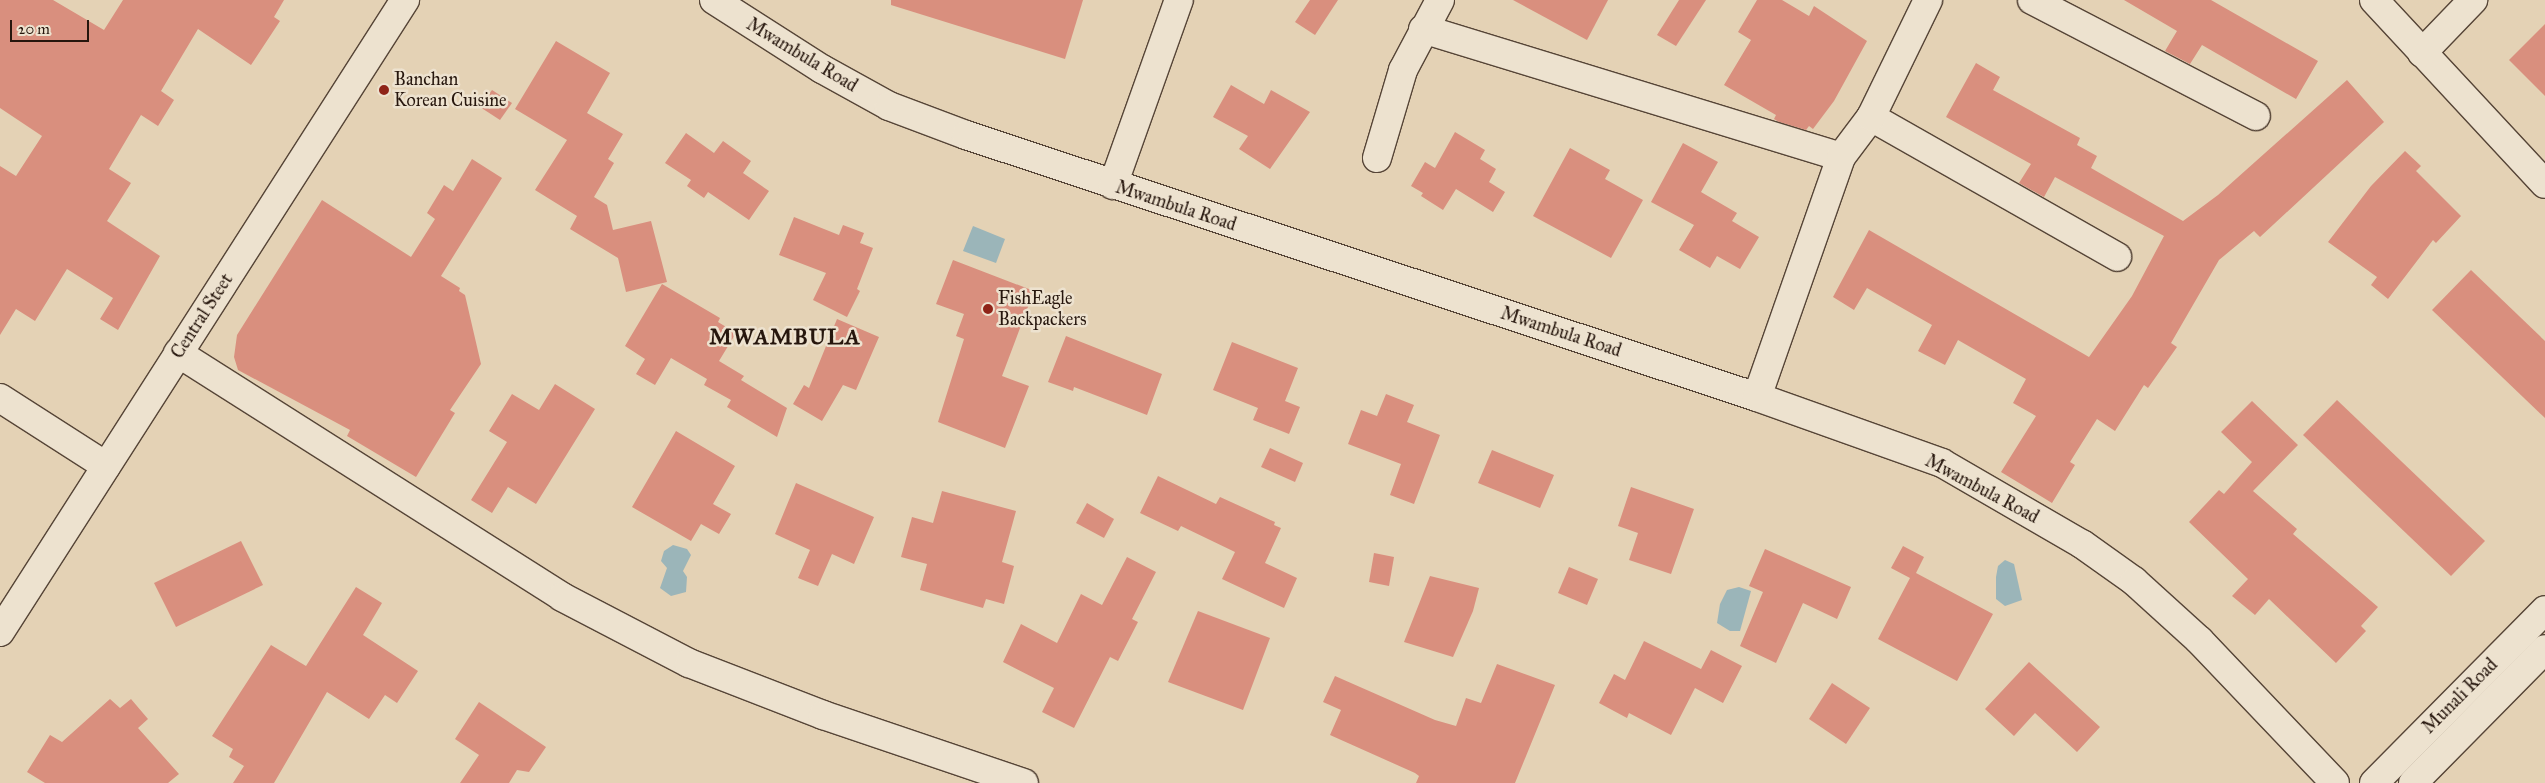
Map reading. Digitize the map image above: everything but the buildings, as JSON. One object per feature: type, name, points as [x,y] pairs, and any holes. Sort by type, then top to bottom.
[{"type":"street","name":"Central Steet","points":[[0,632],[405,0]]},
{"type":"street","name":"Mwambula Road","points":[[714,0],[822,69],[890,106],[1113,185],[1757,397],[1942,464],[2082,544],[2134,581],[2199,640],[2335,783]]},
{"type":"street","points":[[1113,185],[1179,0]]},
{"type":"street","points":[[1377,158],[1404,70],[1440,0]]},
{"type":"street","points":[[1757,397],[1841,156],[1871,117],[1928,0]]},
{"type":"street","points":[[2032,0],[2256,116]]},
{"type":"street","points":[[2374,0],[2545,184]]},
{"type":"street","points":[[2422,53],[2473,0]]},
{"type":"street","points":[[1424,29],[1841,156]]},
{"type":"street","points":[[1871,117],[2117,257]]},
{"type":"street","points":[[178,353],[562,597],[689,663],[823,715],[1024,783]]},
{"type":"street","points":[[0,398],[106,466]]},
{"type":"street","name":"Munali Road","points":[[2374,783],[2545,610]]},
{"type":"street","name":"Munali Road","points":[[2413,783],[2545,649]]},
{"type":"water","points":[[973,226],[1005,239],[996,263],[963,251]]},
{"type":"water","points":[[673,545],[687,549],[691,555],[683,571],[687,577],[686,592],[671,596],[660,588],[667,568],[661,561],[664,551]]},
{"type":"water","points":[[2005,560],[2014,564],[2022,600],[2005,606],[1996,599],[1996,577],[1998,566]]},
{"type":"water","points":[[1739,587],[1751,591],[1740,631],[1730,631],[1717,623],[1720,604],[1727,590]]},
{"type":"place","name":"Banchan Korean Cuisine","points":[[384,90]]},
{"type":"place","name":"FishEagle Backpackers","points":[[988,309]]},
{"type":"district","name":"MWAMBULA","points":[[785,337]]}]
